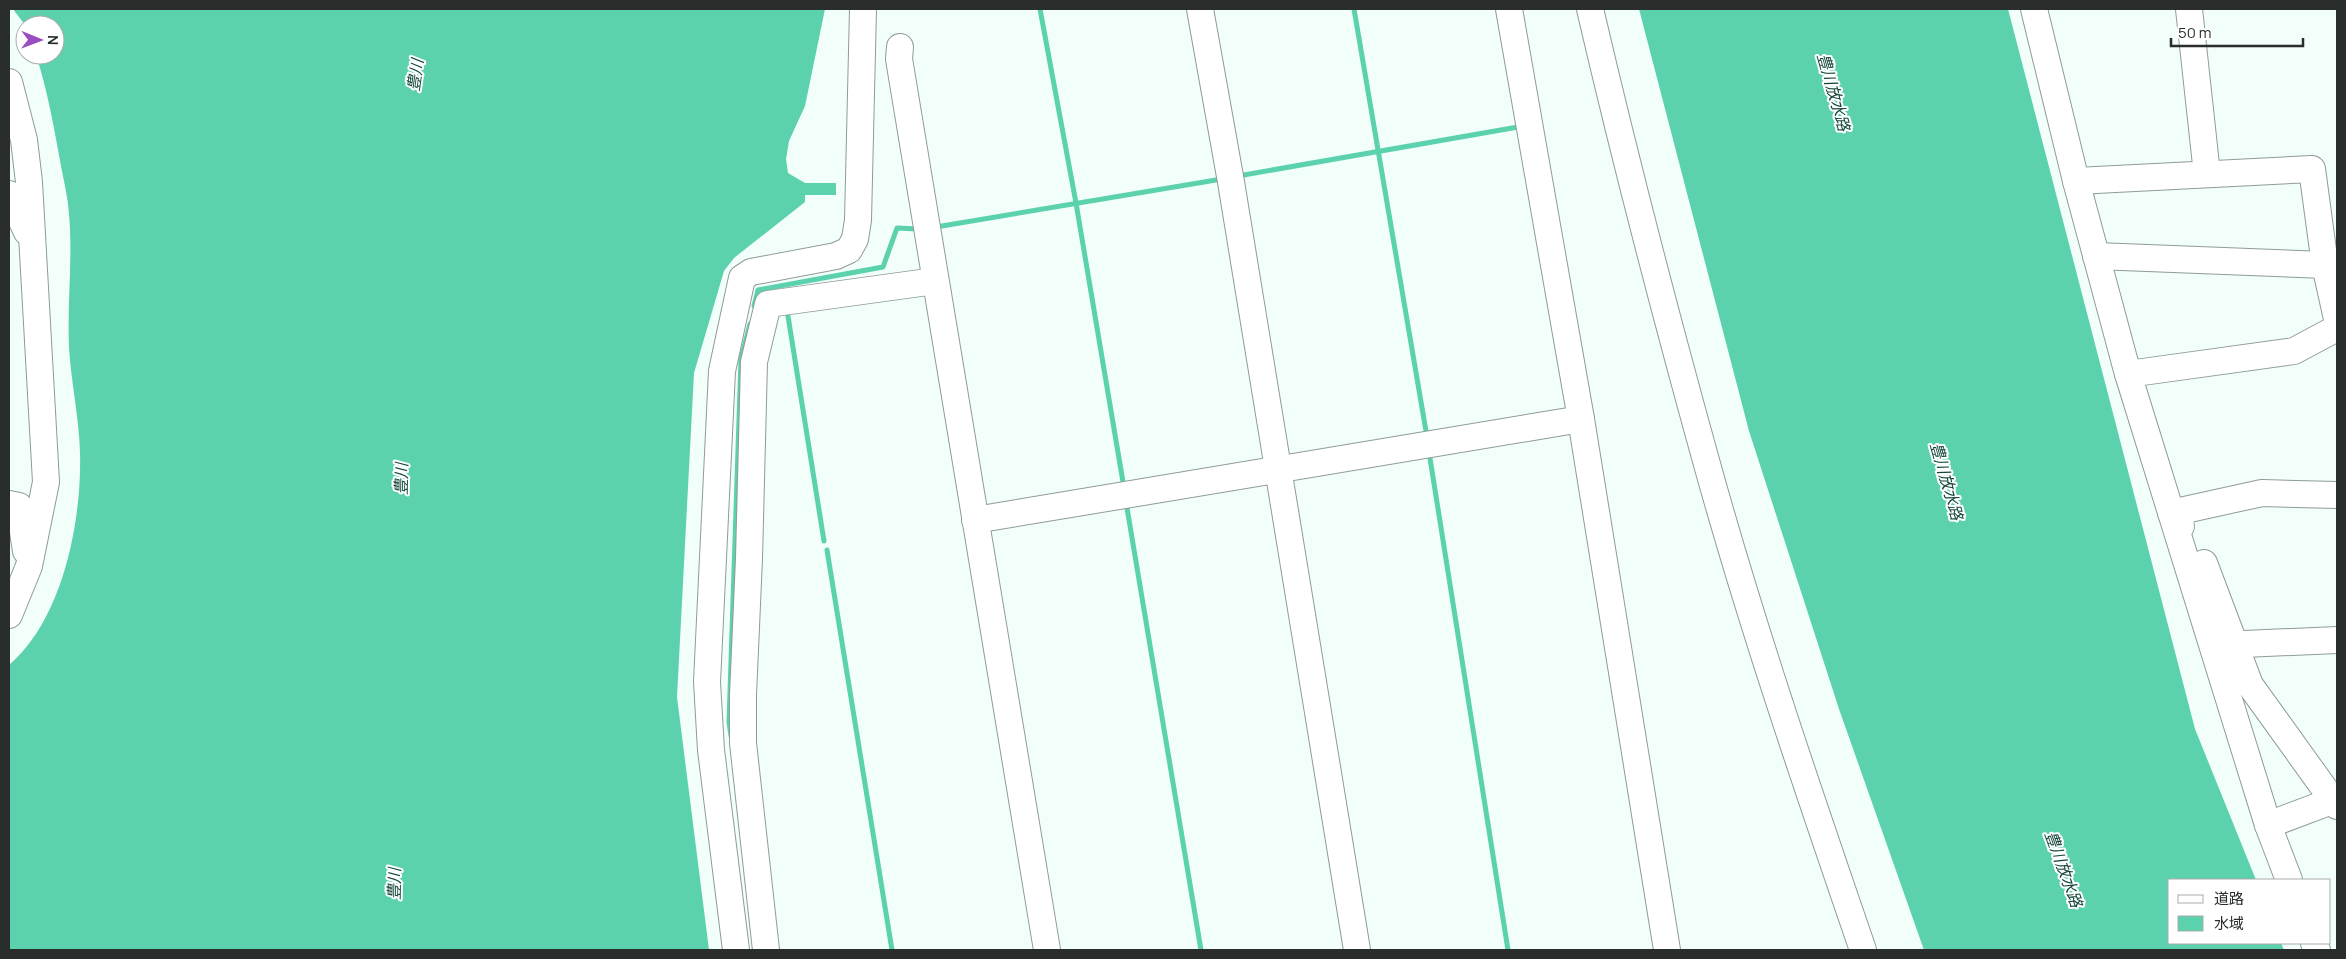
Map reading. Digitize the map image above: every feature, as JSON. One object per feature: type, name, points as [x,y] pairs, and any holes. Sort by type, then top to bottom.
[{"type":"street","points":[[736,950],[711,750],[707,682],[722,371],[742,278],[751,272],[836,256],[849,250],[855,239],[858,220],[864,9]]},
{"type":"street","points":[[1200,9],[1357,950]]},
{"type":"street","points":[[1508,9],[1581,419],[1667,950]]},
{"type":"street","points":[[1590,9],[1616,122],[1705,460],[1798,764],[1863,950]]},
{"type":"street","points":[[2034,9],[2076,181],[2128,374],[2268,825],[2289,879]]},
{"type":"street","points":[[2189,9],[2207,174]]},
{"type":"street","points":[[900,47],[899,59],[935,282],[1047,950]]},
{"type":"street","points":[[9,82],[24,140],[33,245],[46,482],[29,566],[9,614]]},
{"type":"street","points":[[2076,181],[2312,169],[2325,265],[2337,319]]},
{"type":"street","points":[[9,194],[33,245]]},
{"type":"street","points":[[2096,256],[2325,265]]},
{"type":"street","points":[[766,950],[744,743],[742,695],[749,559],[754,362],[768,304],[935,282]]},
{"type":"street","points":[[2128,374],[2294,351],[2337,328]]},
{"type":"street","points":[[975,520],[1581,419]]},
{"type":"street","points":[[2171,513],[2262,493],[2337,495]]},
{"type":"street","points":[[9,504],[19,506],[29,566]]},
{"type":"street","points":[[2171,513],[2200,552],[2250,685],[2336,802],[2268,825]]},
{"type":"street","points":[[2236,650],[2244,644],[2337,640]]},
{"type":"water","name":"豊川","points":[[13,9],[825,9],[805,106],[789,141],[786,159],[788,173],[805,183],[836,183],[836,195],[805,195],[805,202],[734,258],[724,271],[694,373],[677,697],[709,950],[9,950],[9,665],[28,645],[43,622],[56,596],[73,538],[80,479],[78,426],[69,347],[70,231],[68,208],[50,110],[39,65],[65,65],[65,15],[18,15]]},
{"type":"water","name":"豊川放水路","points":[[1639,9],[2008,9],[2195,729],[2256,879],[2168,879],[2168,944],[2281,944],[2284,950],[1924,950],[1839,709],[1749,431]]},
{"type":"waterway","points":[[1040,9],[1076,203],[1124,488]]},
{"type":"waterway","points":[[1354,9],[1427,437]]},
{"type":"waterway","points":[[1238,176],[1518,127]]},
{"type":"waterway","points":[[936,227],[1222,179]]},
{"type":"waterway","points":[[754,306],[758,290],[883,267],[897,228],[917,229]]},
{"type":"waterway","points":[[787,310],[824,541]]},
{"type":"waterway","points":[[731,736],[729,722],[741,359],[750,324]]},
{"type":"waterway","points":[[1429,452],[1508,950]]},
{"type":"waterway","points":[[1126,502],[1201,950]]},
{"type":"waterway","points":[[827,550],[892,950]]}]
